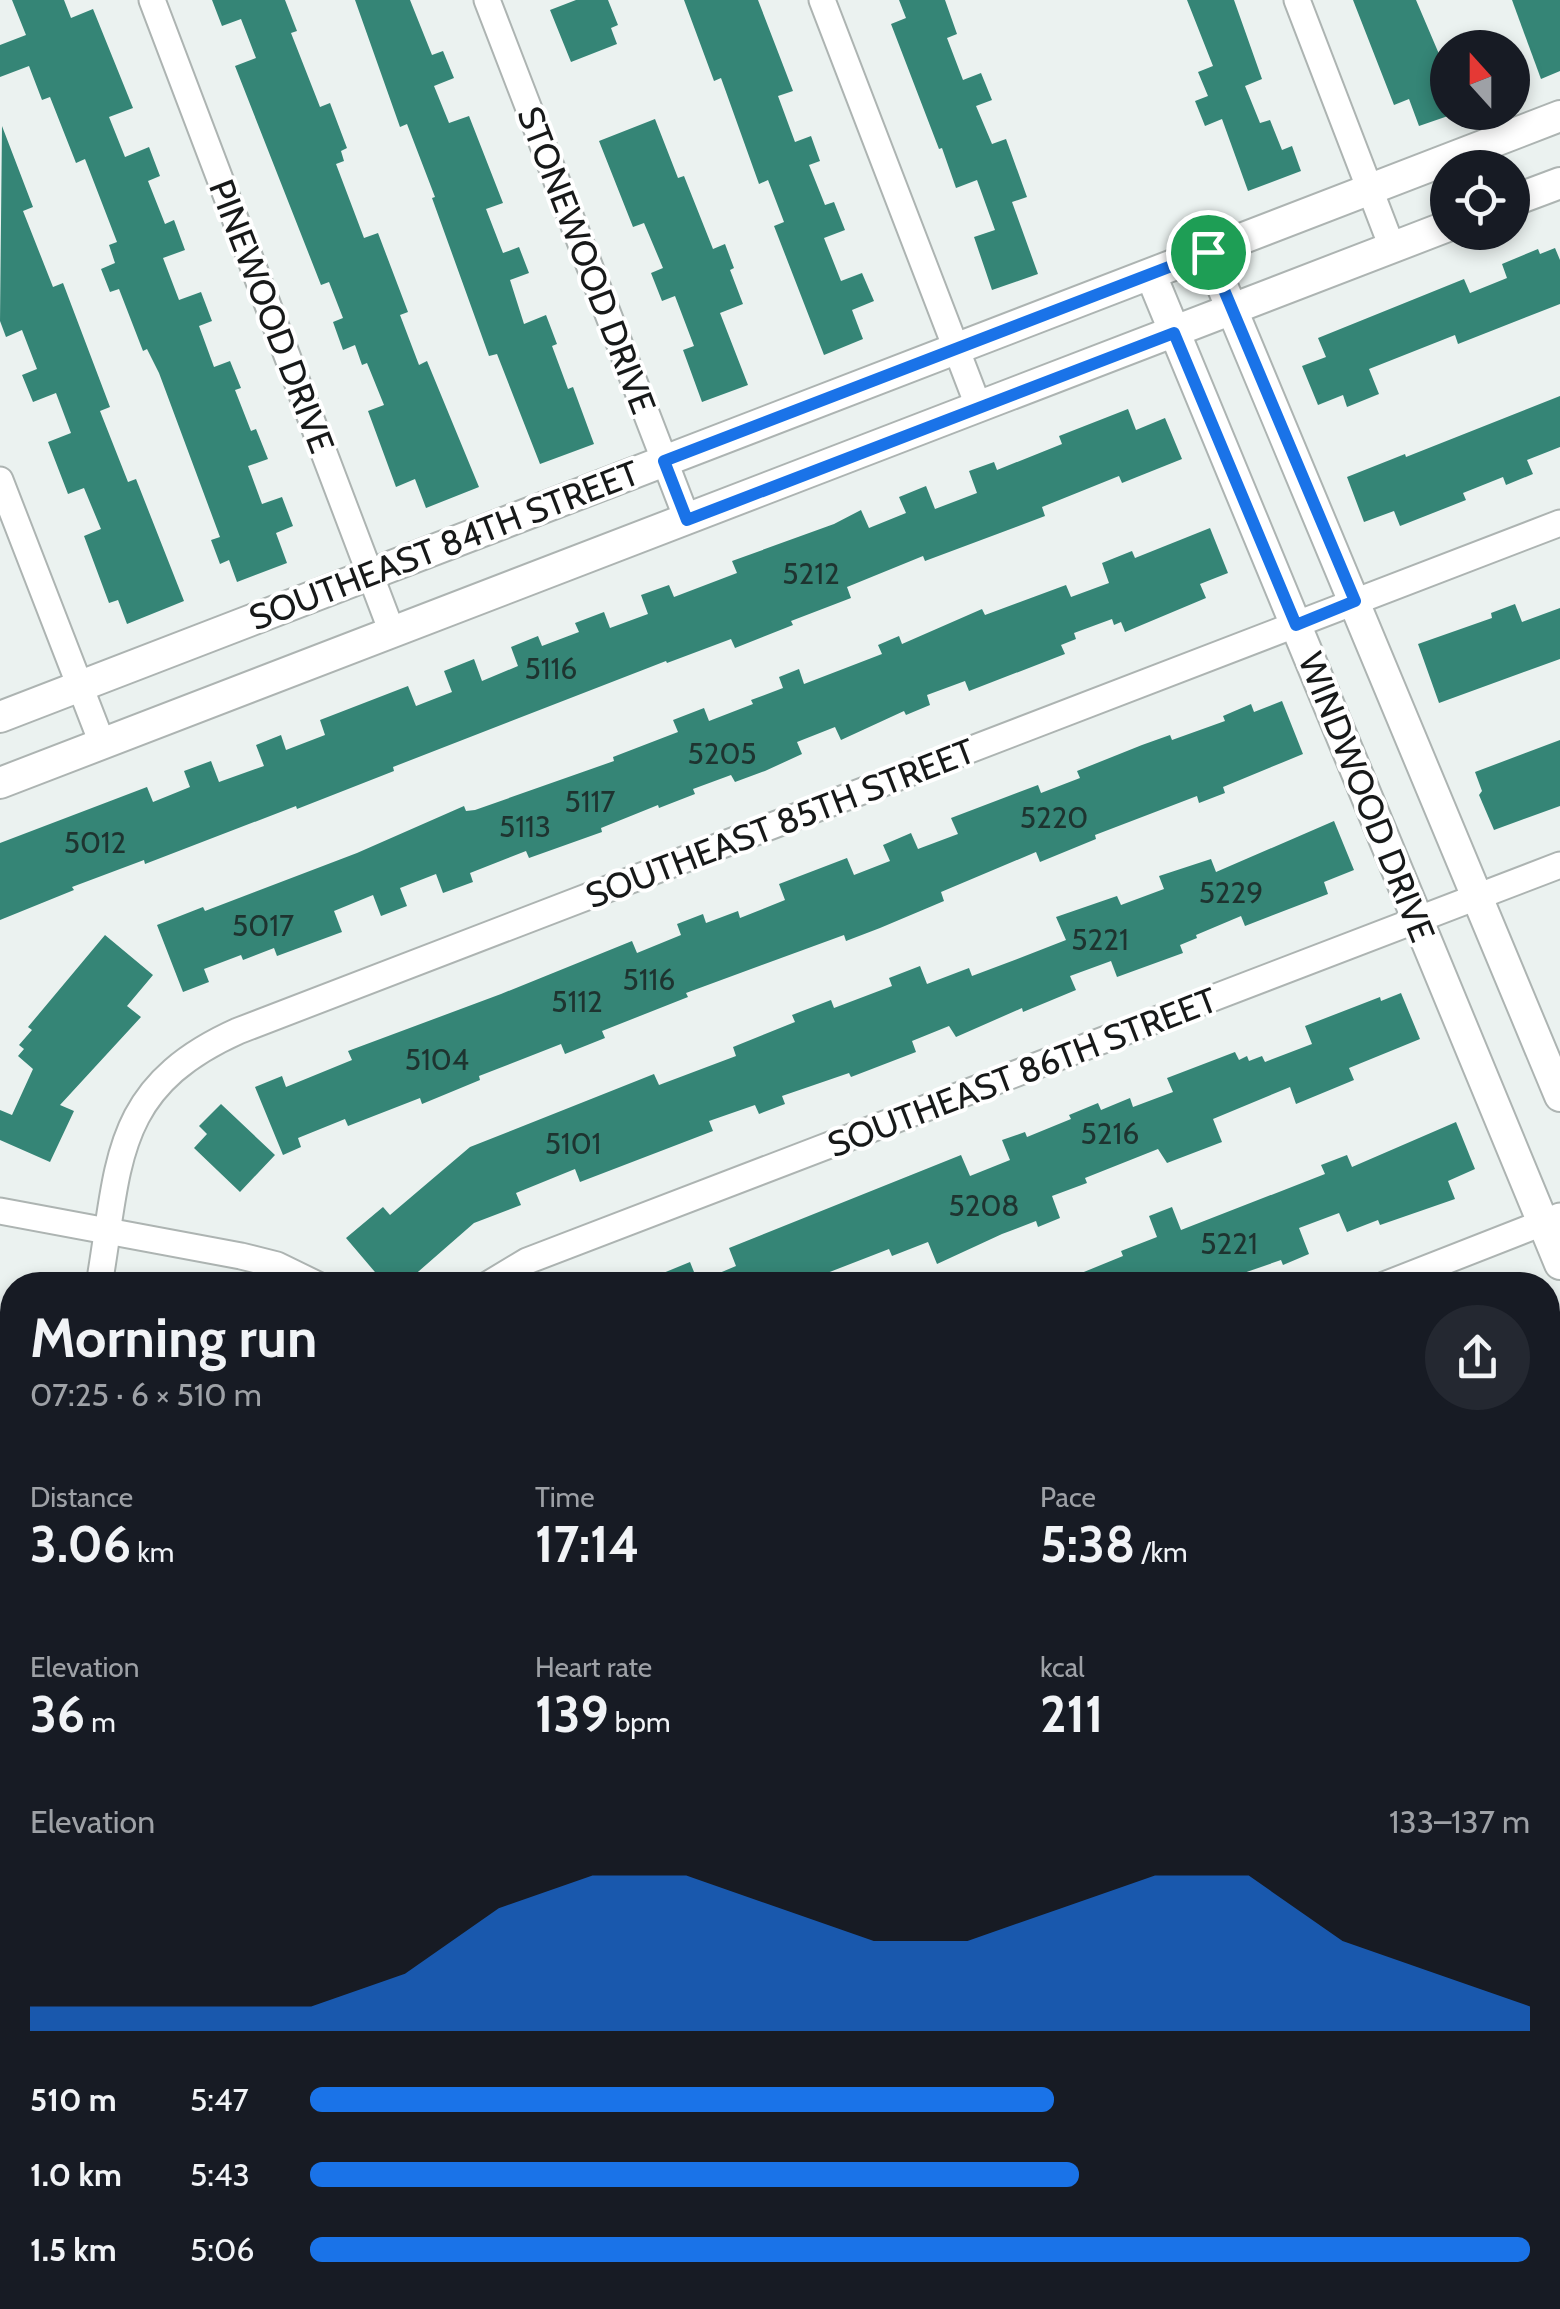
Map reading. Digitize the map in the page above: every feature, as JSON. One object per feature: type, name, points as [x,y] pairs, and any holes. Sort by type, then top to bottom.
[{"type":"street","name":"PINEWOOD DRIVE","points":[[152,0],[392,632]]},
{"type":"street","name":"STONEWOOD DRIVE","points":[[487,0],[687,520]]},
{"type":"street","points":[[822,0],[980,408]]},
{"type":"street","points":[[1297,0],[1392,247]]},
{"type":"street","name":"SOUTHEAST 84TH STREET","points":[[0,716],[1560,116]]},
{"type":"street","points":[[1530,194],[1560,183]]},
{"type":"street","name":"SOUTHEAST 84TH STREET","points":[[0,783],[1430,233]]},
{"type":"street","name":"WINDWOOD DRIVE","points":[[1208,252],[1560,1096]]},
{"type":"street","name":"WINDWOOD DRIVE","points":[[1151,275],[1418,920],[1551,1219],[1560,1264]]},
{"type":"street","points":[[0,480],[102,743]]},
{"type":"street","name":"SOUTHEAST 85TH STREET","points":[[101,1272],[124,1144],[133,1120],[161,1079],[216,1041],[1560,522]]},
{"type":"street","name":"SOUTHEAST 86TH STREET","points":[[509,1272],[527,1261],[1560,865]]},
{"type":"street","points":[[0,1211],[277,1264],[293,1272]]},
{"type":"street","points":[[1417,1272],[1551,1219]]},
{"type":"building","points":[[12,0],[64,0],[71,18],[93,9],[133,108],[109,117],[125,157],[149,147],[160,176],[148,181],[165,224],[174,220],[185,250],[163,258],[179,300],[201,292],[212,321],[199,326],[214,367],[230,361],[241,388],[235,390],[251,431],[256,429],[268,459],[248,466],[262,504],[282,497],[293,526],[276,533],[287,563],[237,582],[229,560],[220,564],[211,540],[220,537],[159,373],[147,349],[143,351],[119,289],[110,292],[101,269],[115,263],[109,245],[117,242],[85,159],[76,163],[50,97],[42,100],[29,66],[0,77],[0,45],[26,35]]},
{"type":"building","points":[[212,0],[285,0],[297,31],[291,33],[320,107],[330,103],[347,148],[341,151],[344,161],[336,164],[364,238],[378,233],[408,312],[400,315],[419,365],[427,361],[479,487],[426,508],[415,479],[396,487],[368,411],[384,405],[355,345],[343,350],[333,322],[343,318],[329,282],[321,285],[235,66],[256,58],[241,19],[222,26]]},
{"type":"building","points":[[355,0],[410,0],[432,55],[443,51],[454,78],[434,86],[449,123],[469,116],[503,203],[486,209],[503,253],[519,247],[529,273],[510,280],[524,324],[546,315],[557,344],[552,346],[568,389],[573,387],[594,444],[540,464],[497,354],[489,356],[432,198],[435,197],[407,124],[400,127]]},
{"type":"building","points":[[576,0],[608,0],[618,25],[611,28],[617,44],[571,62],[550,10]]},
{"type":"building","points":[[684,0],[758,0],[793,91],[778,96],[795,142],[811,136],[820,161],[809,165],[825,205],[834,202],[845,230],[824,238],[841,281],[862,273],[874,301],[852,310],[863,339],[824,355],[774,226],[784,222],[768,180],[759,184],[721,78],[714,81]]},
{"type":"building","points":[[899,0],[945,0],[957,34],[947,38],[963,80],[981,73],[992,100],[976,106],[992,144],[1006,139],[1027,197],[1012,202],[1038,274],[992,290],[974,237],[995,230],[977,180],[956,188],[942,148],[939,149],[891,24],[906,18]]},
{"type":"building","points":[[1187,0],[1234,0],[1262,79],[1245,86],[1260,123],[1270,120],[1282,150],[1292,146],[1301,171],[1248,191],[1222,119],[1205,126],[1195,101],[1208,96],[1198,72],[1213,66]]},
{"type":"building","points":[[1353,0],[1416,0],[1430,33],[1430,122],[1419,126],[1409,99],[1394,105]]},
{"type":"building","points":[[1512,0],[1560,0],[1560,71],[1541,79],[1530,49],[1530,30],[1523,30]]},
{"type":"building","points":[[655,119],[678,178],[684,176],[713,249],[725,244],[743,304],[720,313],[748,385],[702,402],[683,350],[694,346],[675,296],[662,301],[651,273],[663,268],[644,223],[633,227],[599,141]]},
{"type":"building","points":[[2,126],[33,207],[23,211],[53,287],[63,283],[110,407],[100,411],[128,482],[136,479],[184,601],[127,624],[118,600],[109,603],[84,536],[101,529],[84,488],[68,494],[48,442],[71,433],[56,393],[33,402],[22,375],[37,369],[22,330],[6,337],[0,321]]},
{"type":"building","points":[[1555,248],[1560,260],[1560,304],[1458,344],[1455,335],[1369,369],[1379,394],[1347,407],[1343,395],[1318,405],[1302,366],[1326,357],[1318,338],[1464,279],[1470,293],[1507,278],[1502,264],[1538,249],[1540,254]]},
{"type":"building","points":[[1560,396],[1560,447],[1527,460],[1533,474],[1506,485],[1503,477],[1463,493],[1466,500],[1400,526],[1394,511],[1364,522],[1347,477]]},
{"type":"building","points":[[1128,409],[1136,430],[1165,418],[1182,459],[1122,483],[1119,476],[1042,507],[1045,516],[925,561],[923,556],[847,587],[851,598],[735,648],[731,639],[666,661],[393,767],[394,771],[297,809],[296,806],[145,864],[144,860],[72,887],[74,890],[0,920],[0,843],[147,787],[153,802],[190,787],[184,771],[211,761],[219,782],[264,766],[256,745],[281,735],[286,750],[325,735],[320,720],[408,686],[416,706],[452,692],[444,671],[474,659],[482,681],[518,666],[511,647],[538,636],[542,646],[579,632],[575,623],[604,612],[610,628],[648,614],[641,595],[669,585],[674,597],[737,573],[732,561],[834,524],[861,510],[869,528],[906,513],[899,497],[926,486],[935,509],[977,493],[969,471],[994,462],[997,470],[1062,444],[1059,436]]},
{"type":"building","points":[[1210,528],[1228,573],[1200,584],[1206,598],[1125,632],[1121,622],[1114,625],[1112,619],[1074,633],[1076,639],[1061,645],[1065,654],[969,691],[965,681],[927,695],[930,705],[906,715],[904,711],[841,740],[835,727],[797,742],[802,754],[765,771],[735,782],[731,775],[693,789],[695,794],[659,808],[658,805],[601,828],[602,832],[529,858],[526,851],[470,873],[473,882],[443,893],[436,874],[400,888],[407,906],[381,916],[373,895],[334,911],[342,932],[277,956],[274,948],[243,960],[241,955],[204,969],[209,982],[183,992],[157,925],[203,907],[205,911],[357,853],[464,806],[466,811],[475,810],[614,761],[613,757],[678,732],[673,720],[704,708],[709,721],[753,704],[751,700],[783,688],[779,677],[799,669],[804,684],[882,654],[878,645],[899,636],[902,644],[982,609],[985,615],[1066,585],[1071,597],[1109,583],[1102,563],[1132,551],[1135,558]]},
{"type":"building","points":[[1515,604],[1522,622],[1560,608],[1560,659],[1439,703],[1418,644],[1492,618],[1491,613]]},
{"type":"building","points":[[1282,701],[1303,754],[1223,787],[1225,793],[1199,803],[1197,796],[1095,835],[1096,839],[1040,862],[1036,852],[941,892],[944,901],[880,928],[846,941],[844,935],[686,993],[688,997],[602,1031],[605,1038],[565,1054],[561,1044],[479,1076],[480,1080],[422,1104],[420,1098],[348,1126],[345,1119],[298,1138],[301,1147],[283,1155],[255,1087],[282,1076],[286,1087],[352,1060],[348,1051],[632,941],[637,953],[681,935],[677,924],[703,914],[706,923],[738,911],[740,918],[785,900],[779,884],[847,858],[854,875],[890,861],[883,845],[911,833],[918,849],[958,834],[951,818],[1038,785],[1041,793],[1080,778],[1077,771],[1170,735],[1172,740],[1225,721],[1223,716],[1251,704],[1254,712]]},
{"type":"building","points":[[1560,740],[1560,806],[1494,830],[1479,795],[1482,791],[1475,772]]},
{"type":"building","points":[[1334,821],[1354,870],[1324,882],[1328,894],[1245,926],[1241,916],[1196,935],[1197,938],[1180,945],[1183,953],[1117,977],[1111,961],[1070,976],[1076,990],[1023,1012],[1022,1008],[956,1037],[949,1026],[912,1041],[916,1052],[851,1077],[849,1073],[782,1096],[785,1104],[759,1114],[755,1105],[709,1121],[713,1131],[580,1182],[575,1169],[516,1193],[521,1205],[474,1223],[418,1272],[375,1272],[346,1238],[383,1207],[390,1215],[470,1147],[654,1074],[659,1085],[736,1056],[733,1047],[795,1022],[792,1015],[831,1000],[834,1008],[892,986],[889,978],[920,966],[927,984],[969,968],[972,976],[1066,940],[1056,917],[1117,896],[1121,905],[1164,889],[1159,876],[1211,859],[1216,872]]},
{"type":"building","points":[[105,935],[153,975],[127,1006],[141,1017],[60,1105],[74,1111],[50,1162],[0,1140],[0,1110],[12,1115],[33,1069],[18,1056],[24,1049],[19,1045],[32,1030],[28,1027]]},
{"type":"building","points":[[1401,993],[1420,1039],[1349,1068],[1354,1080],[1296,1104],[1290,1087],[1213,1119],[1222,1142],[1167,1163],[1158,1149],[1085,1178],[1087,1183],[1052,1196],[1060,1218],[1038,1227],[1036,1221],[937,1264],[928,1242],[892,1256],[889,1249],[830,1272],[722,1272],[736,1266],[729,1248],[961,1155],[970,1176],[1010,1160],[1002,1140],[1025,1132],[1027,1137],[1098,1103],[1101,1110],[1130,1098],[1133,1107],[1173,1092],[1167,1078],[1235,1052],[1239,1060],[1262,1056],[1265,1062],[1312,1044],[1305,1026],[1380,997],[1381,1001]]},
{"type":"building","points":[[221,1104],[275,1155],[240,1192],[194,1148],[207,1134],[199,1126]]},
{"type":"building","points":[[1456,1122],[1475,1169],[1448,1181],[1455,1199],[1380,1225],[1378,1220],[1347,1232],[1339,1213],[1299,1228],[1309,1254],[1283,1265],[1281,1260],[1247,1272],[1084,1272],[1157,1237],[1149,1216],[1172,1207],[1181,1230],[1325,1174],[1321,1165],[1347,1155],[1352,1167]]},
{"type":"building","points":[[690,1262],[694,1272],[666,1272]]},
{"type":"route","points":[[1208,252],[1355,601],[1296,625],[1174,333],[687,520],[664,461],[1208,252]]}]
